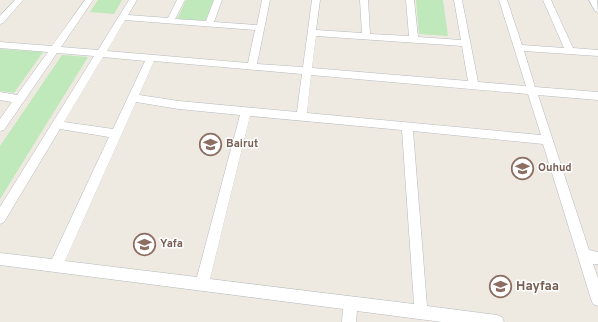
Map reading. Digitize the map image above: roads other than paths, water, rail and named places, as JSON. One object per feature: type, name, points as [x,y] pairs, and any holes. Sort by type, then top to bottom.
[{"type":"street","points":[[0,21],[19,0]]},
{"type":"street","points":[[0,127],[89,0]]},
{"type":"street","points":[[0,218],[58,125],[99,53],[133,0]]},
{"type":"street","points":[[170,21],[181,0]]},
{"type":"street","points":[[209,24],[218,0]]},
{"type":"street","points":[[252,66],[266,0]]},
{"type":"street","points":[[301,117],[316,0]]},
{"type":"street","points":[[364,0],[366,36]]},
{"type":"street","points":[[410,0],[414,40]]},
{"type":"street","points":[[458,0],[474,86]]},
{"type":"street","points":[[503,0],[598,298]]},
{"type":"street","points":[[547,0],[570,52]]},
{"type":"street","points":[[593,0],[598,9]]},
{"type":"street","points":[[123,17],[260,28]]},
{"type":"street","points":[[311,33],[466,43]]},
{"type":"street","points":[[0,45],[532,90],[597,99]]},
{"type":"street","points":[[519,48],[598,53]]},
{"type":"street","points":[[56,266],[151,58]]},
{"type":"street","points":[[0,96],[20,99]]},
{"type":"street","points":[[132,98],[179,105],[548,140]]},
{"type":"street","points":[[202,284],[246,111]]},
{"type":"street","points":[[58,125],[116,134]]},
{"type":"street","points":[[407,127],[421,312]]},
{"type":"street","points":[[585,256],[598,258]]},
{"type":"street","points":[[0,259],[421,312],[441,318],[497,322]]},
{"type":"street","points":[[350,303],[350,322]]},
{"type":"place","name":"Bairut","points":[[211,144]]},
{"type":"place","name":"Ouhud","points":[[523,168]]},
{"type":"place","name":"Yafa","points":[[144,244]]},
{"type":"place","name":"Hayfaa","points":[[501,287]]}]
